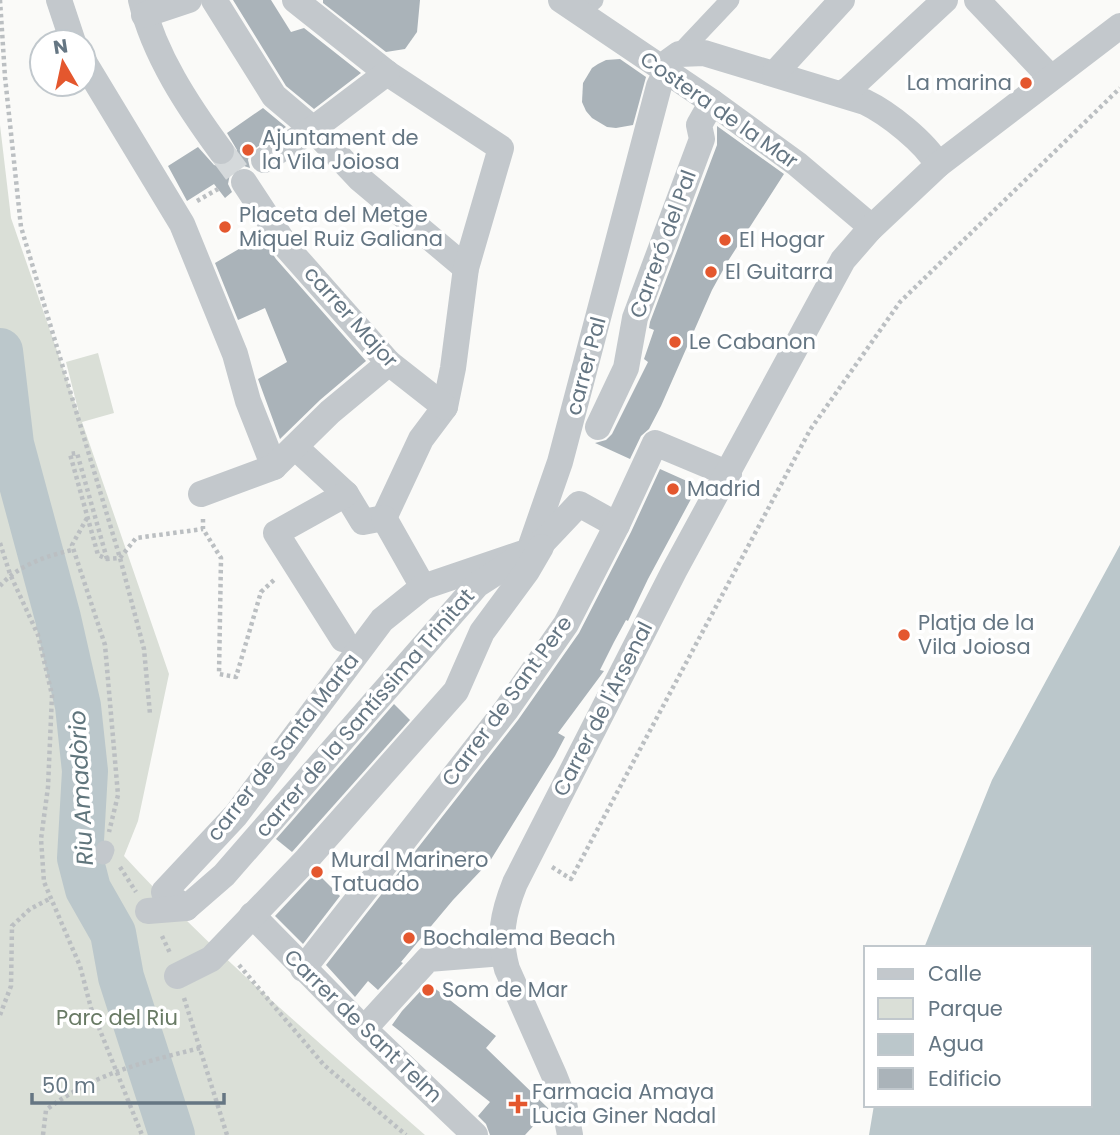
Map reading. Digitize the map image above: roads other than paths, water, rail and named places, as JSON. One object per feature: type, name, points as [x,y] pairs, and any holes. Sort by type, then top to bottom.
[{"type":"street","points":[[58,0],[68,28]]},
{"type":"street","points":[[189,0],[143,7],[173,79],[221,151]]},
{"type":"street","points":[[214,0],[274,96],[313,129],[360,179],[466,268]]},
{"type":"street","points":[[295,0],[387,73],[501,148],[466,268],[445,407],[421,439],[384,518]]},
{"type":"street","points":[[669,64],[730,0]]},
{"type":"street","points":[[775,73],[842,0]]},
{"type":"street","points":[[841,94],[945,0]]},
{"type":"street","points":[[977,0],[1051,78]]},
{"type":"street","name":"Costera de la Mar","points":[[578,4],[669,64],[712,102],[797,164],[862,219],[870,229]]},
{"type":"street","name":"Carrer de l'Arsenal","points":[[570,1135],[563,1098],[507,969],[503,953],[501,929],[515,883],[674,571],[729,474],[838,268],[870,229],[938,165],[1120,26]]},
{"type":"street","points":[[669,64],[704,53],[775,73],[879,108],[928,152],[938,165]]},
{"type":"street","name":"carrer Pal","points":[[537,546],[659,86],[669,64]]},
{"type":"street","points":[[264,160],[313,129],[387,73]]},
{"type":"street","points":[[98,85],[182,224],[235,354],[248,401],[274,467]]},
{"type":"street","name":"Carreró del Pal","points":[[598,428],[626,368],[635,318],[702,139],[699,125],[712,102]]},
{"type":"street","name":"carrer Major","points":[[244,182],[288,248],[389,363],[445,407]]},
{"type":"street","points":[[201,494],[274,467],[330,412],[389,363]]},
{"type":"street","name":"Carrer de Sant Pere","points":[[303,969],[506,710],[566,624],[655,443],[729,474]]},
{"type":"street","points":[[295,447],[346,494],[363,522],[384,518]]},
{"type":"street","points":[[342,639],[276,533],[346,494]]},
{"type":"street","name":"carrer de la Santíssima Trinitat","points":[[186,908],[224,875],[477,585],[537,546],[579,504],[617,525]]},
{"type":"street","points":[[384,518],[423,587],[537,546]]},
{"type":"street","points":[[177,976],[211,959],[307,859],[456,691],[482,632],[527,571],[537,546]]},
{"type":"street","name":"carrer de Santa Marta","points":[[186,908],[164,892],[236,815],[382,620],[423,587]]},
{"type":"street","points":[[148,911],[186,908]]},
{"type":"street","name":"Carrer de Sant Telm","points":[[252,915],[364,1030],[475,1135]]},
{"type":"street","points":[[364,1030],[428,959],[503,953]]},
{"type":"water","points":[[1120,545],[1120,1135],[869,1135],[874,1107],[1092,1107],[1092,946],[925,946],[992,780]]},
{"type":"waterway","name":"Riu Amadòrio","points":[[0,351],[11,444],[58,618],[78,706],[85,771],[80,858],[88,889],[113,933],[121,977],[172,1135]]},
{"type":"tunnel","points":[[221,151],[244,182]]},
{"type":"place","name":"La marina","points":[[1026,83]]},
{"type":"place","name":"Ajuntament de la Vila Joiosa","points":[[248,150]]},
{"type":"place","name":"Placeta del Metge Miquel Ruiz Galiana","points":[[225,227]]},
{"type":"place","name":"El Hogar","points":[[725,240]]},
{"type":"place","name":"El Guitarra","points":[[711,272]]},
{"type":"place","name":"Le Cabanon","points":[[675,342]]},
{"type":"place","name":"Madrid","points":[[673,489]]},
{"type":"place","name":"Platja de la Vila Joiosa","points":[[904,635]]},
{"type":"place","name":"Mural Marinero Tatuado","points":[[317,872]]},
{"type":"place","name":"Bochalema Beach","points":[[409,938]]},
{"type":"place","name":"Som de Mar","points":[[428,990]]},
{"type":"place","name":"Farmacia Amaya Lucia Giner Nadal","points":[[518,1104]]},
{"type":"park label","name":"Parc del Riu","points":[[117,1018]]}]
